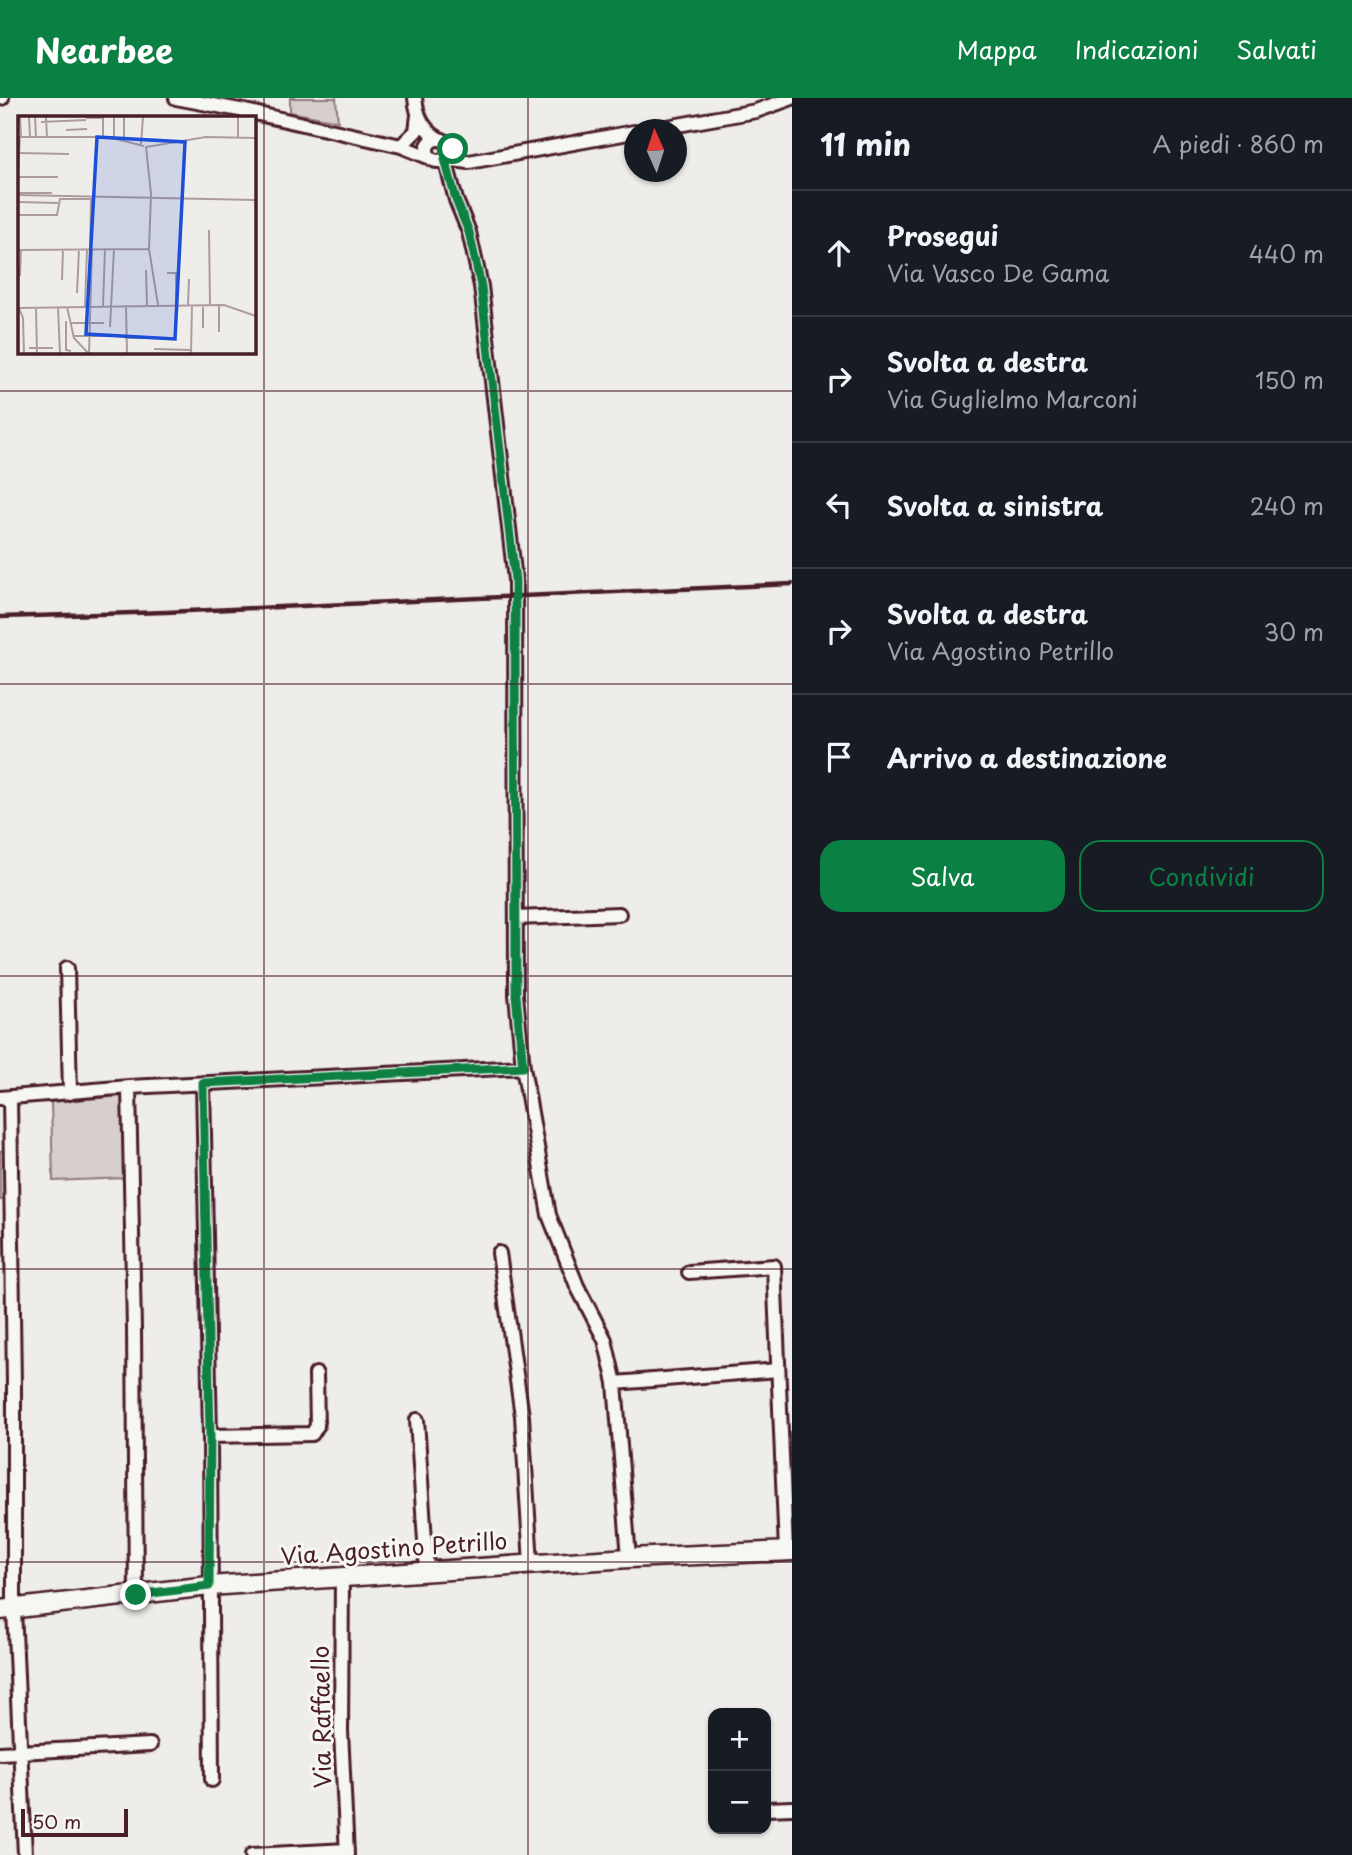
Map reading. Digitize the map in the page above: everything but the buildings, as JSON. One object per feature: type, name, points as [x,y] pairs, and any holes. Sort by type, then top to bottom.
[{"type":"street","points":[[176,98],[245,104],[457,163],[624,134]]},
{"type":"street","points":[[401,146],[416,131],[418,115],[415,98]]},
{"type":"street","points":[[687,123],[756,111],[792,99]]},
{"type":"street","points":[[418,115],[428,132],[449,153],[436,159]]},
{"type":"street","points":[[416,131],[419,136],[439,142],[469,158],[481,160]]},
{"type":"street","points":[[401,146],[439,142]]},
{"type":"street","points":[[439,142],[426,149],[436,159],[450,183],[469,232],[481,286],[515,580],[516,995],[523,1067],[549,1215],[577,1286],[605,1340],[615,1383],[629,1558]]},
{"type":"street","points":[[516,918],[619,914]]},
{"type":"street","points":[[67,968],[70,1093]]},
{"type":"street","points":[[25,1855],[20,1752],[7,1609],[14,1384],[5,1098],[129,1087],[523,1067]]},
{"type":"street","points":[[203,1083],[210,1436],[212,1780]]},
{"type":"street","points":[[129,1087],[136,1595]]},
{"type":"street","points":[[499,1253],[522,1416],[531,1564]]},
{"type":"street","points":[[690,1272],[774,1266],[789,1551]]},
{"type":"street","points":[[615,1383],[778,1370]]},
{"type":"street","points":[[210,1436],[312,1434],[317,1426],[316,1374]]},
{"type":"street","points":[[417,1420],[427,1571]]},
{"type":"street","name":"Via Agostino Petrillo","points":[[7,1609],[209,1586],[629,1558],[789,1551]]},
{"type":"street","name":"Via Raffaello","points":[[342,1577],[341,1731],[347,1852]]},
{"type":"street","points":[[0,1753],[150,1745]]},
{"type":"street","points":[[771,1809],[792,1808]]},
{"type":"street","points":[[252,1855],[347,1852]]},
{"type":"shaded area","points":[[290,98],[336,98],[338,121],[290,112]]},
{"type":"shaded area","points":[[125,1096],[126,1178],[53,1181],[51,1102]]},
{"type":"shaded area","points":[[0,1151],[6,1151],[7,1199],[0,1200]]},
{"type":"railway","points":[[0,617],[792,584]]},
{"type":"route","points":[[136,1595],[209,1586],[210,1436],[203,1083],[523,1067],[516,995],[515,580],[481,286],[469,232],[450,183],[445,159],[449,153],[448,145],[453,149]]}]
